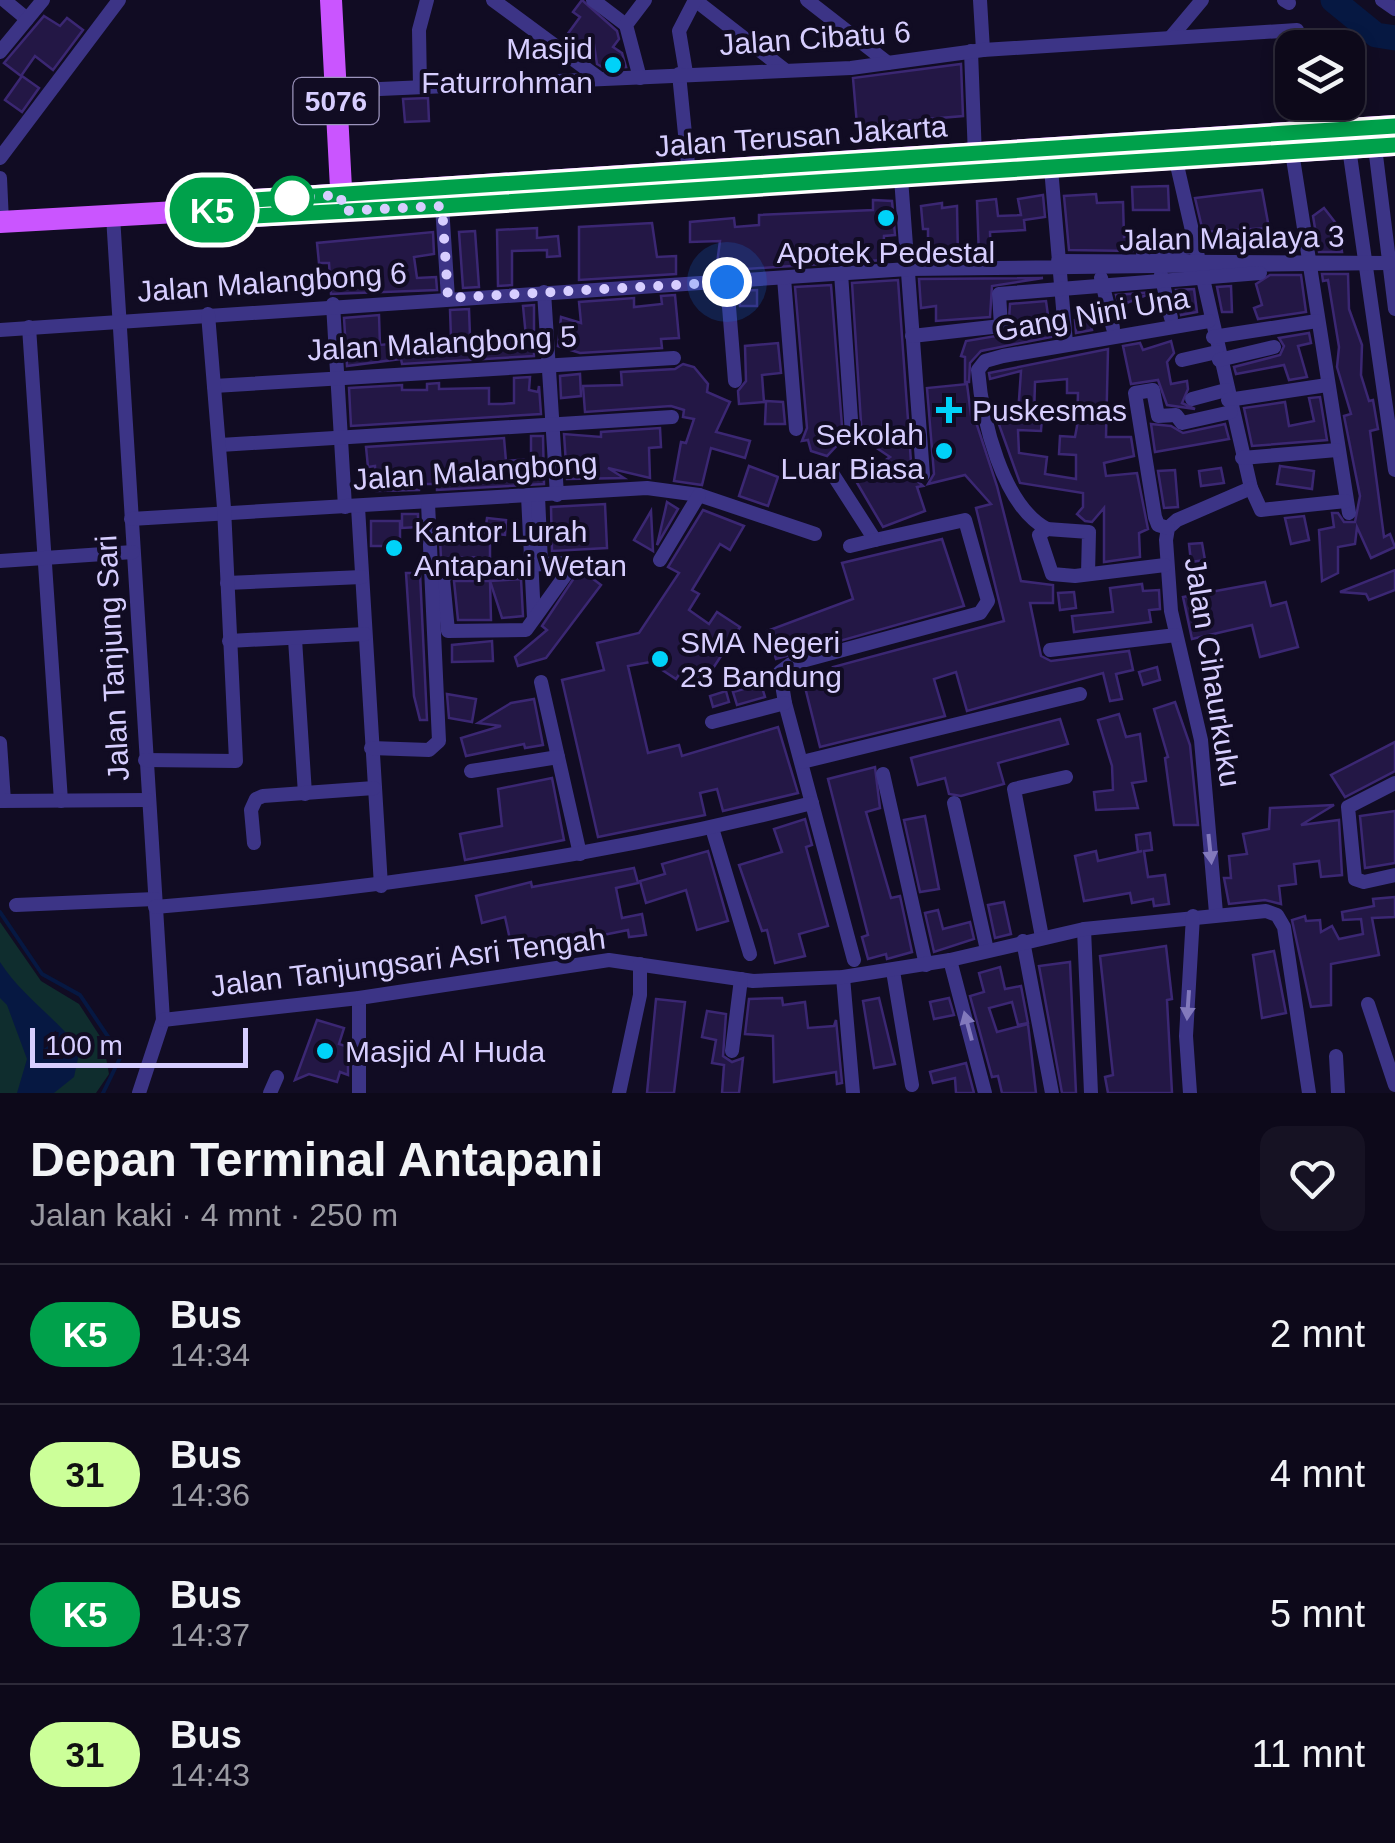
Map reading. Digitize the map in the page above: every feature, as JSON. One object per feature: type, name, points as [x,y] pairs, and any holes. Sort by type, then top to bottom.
[{"type":"main road","name":"5076","points":[[331,0],[342,203]]},
{"type":"main road","name":"Jalan Terusan Jakarta","points":[[1,222],[212,210],[253,200],[442,206],[689,174],[976,164],[1291,143],[1395,126]]},
{"type":"main road","name":"Jalan Terusan Jakarta","points":[[1291,143],[1349,148],[1385,146]]},
{"type":"main road","name":"Jalan Terusan Jakarta","points":[[342,203],[902,178],[976,164],[1050,168],[1174,150]]},
{"type":"street","points":[[4,0],[27,19]]},
{"type":"street","points":[[0,52],[43,0]]},
{"type":"street","points":[[420,87],[418,30],[426,0]]},
{"type":"street","points":[[493,0],[600,79]]},
{"type":"street","points":[[593,0],[626,25],[640,78]]},
{"type":"street","points":[[626,25],[645,0]]},
{"type":"street","points":[[689,174],[680,25],[695,0],[785,71]]},
{"type":"street","points":[[807,0],[888,63]]},
{"type":"street","points":[[976,164],[980,0]]},
{"type":"street","points":[[1171,37],[1202,0]]},
{"type":"street","points":[[1382,0],[1395,10]]},
{"type":"street","points":[[0,158],[112,2]]},
{"type":"street","name":"Jalan Cibatu 6","points":[[336,91],[785,71],[888,63],[977,50],[1275,31]]},
{"type":"street","points":[[1174,150],[1228,401],[1251,488],[1261,510],[1348,507],[1291,143]]},
{"type":"street","points":[[1385,146],[1389,263],[1395,308]]},
{"type":"street","points":[[1349,148],[1395,470]]},
{"type":"street","points":[[1050,168],[1066,343]]},
{"type":"street","points":[[0,178],[1,222]]},
{"type":"street","points":[[902,178],[923,475]]},
{"type":"street","points":[[442,206],[448,298]]},
{"type":"street","name":"Jalan Tanjung Sari","points":[[114,216],[163,1020],[139,1093]]},
{"type":"street","name":"Jalan Majalaya 3","points":[[1058,261],[1194,247]]},
{"type":"street","points":[[1156,252],[1171,318]]},
{"type":"street","points":[[1096,258],[1113,328]]},
{"type":"street","name":"Jalan Majalaya 3","points":[[1058,261],[1389,263]]},
{"type":"street","points":[[912,336],[1002,325],[999,294],[1389,263]]},
{"type":"street","name":"Jalan Majalaya 3","points":[[908,269],[1389,263]]},
{"type":"street","name":"Jalan Malangbong 6","points":[[0,330],[333,304],[908,269]]},
{"type":"street","points":[[841,273],[852,434]]},
{"type":"street","points":[[784,278],[796,429]]},
{"type":"street","points":[[727,282],[734,381]]},
{"type":"street","points":[[544,292],[557,494]]},
{"type":"street","points":[[333,304],[340,438],[362,577],[381,886]]},
{"type":"street","points":[[146,760],[236,761],[225,514],[208,314]]},
{"type":"street","name":"Gang Nini Una","points":[[1047,529],[1035,522],[1002,476],[978,370],[984,361],[1066,343],[1209,320]]},
{"type":"street","points":[[1182,360],[1317,321]]},
{"type":"street","points":[[29,327],[61,801]]},
{"type":"street","points":[[1216,349],[1274,347]]},
{"type":"street","name":"Jalan Malangbong 5","points":[[214,386],[674,358]]},
{"type":"street","points":[[1192,399],[1228,401],[1327,385]]},
{"type":"street","points":[[1168,528],[1158,525],[1155,517],[1134,393],[1152,390],[1158,416],[1176,415],[1182,423],[1228,401]]},
{"type":"street","points":[[220,445],[672,416]]},
{"type":"street","points":[[1242,458],[1337,450]]},
{"type":"street","points":[[830,470],[874,540]]},
{"type":"street","name":"Jalan Malangbong","points":[[131,519],[646,488],[699,495],[815,534]]},
{"type":"street","name":"Jalan Cihaurkuku","points":[[1216,913],[1201,740],[1176,636],[1166,565],[1168,528],[1251,488]]},
{"type":"street","points":[[660,560],[699,495]]},
{"type":"street","points":[[533,496],[534,619]]},
{"type":"street","points":[[372,755],[429,750],[439,741],[428,503]]},
{"type":"street","points":[[850,546],[965,520],[988,606],[980,614],[784,667],[780,678],[784,702],[854,960]]},
{"type":"street","points":[[1088,574],[1089,532],[1047,529],[1039,535],[1052,574],[1088,574],[1166,565]]},
{"type":"street","points":[[0,561],[133,552]]},
{"type":"street","points":[[566,563],[568,568],[534,619],[520,631],[452,633],[446,626],[443,579],[448,570],[536,564],[566,563]]},
{"type":"street","points":[[227,583],[362,577]]},
{"type":"street","points":[[229,641],[364,634]]},
{"type":"street","points":[[1050,650],[1176,636]]},
{"type":"street","points":[[295,639],[304,794]]},
{"type":"street","points":[[540,682],[580,854]]},
{"type":"street","points":[[802,762],[1080,694]]},
{"type":"street","points":[[712,722],[784,702]]},
{"type":"street","points":[[0,743],[2,801],[148,800]]},
{"type":"street","points":[[471,771],[558,757]]},
{"type":"street","points":[[883,774],[926,964]]},
{"type":"street","points":[[1042,937],[1014,789],[1066,777]]},
{"type":"street","points":[[1395,782],[1348,807],[1355,879],[1364,882],[1395,875]]},
{"type":"street","points":[[254,843],[251,810],[256,800],[374,788]]},
{"type":"street","points":[[954,802],[987,950]]},
{"type":"street","points":[[16,905],[155,903],[381,886],[580,854],[812,803]]},
{"type":"street","points":[[712,828],[750,954]]},
{"type":"street","name":"Jalan Tanjungsari Asri Tengah","points":[[163,1020],[358,998],[609,960],[640,968],[741,979],[843,980],[1084,930],[1216,913],[1266,911],[1277,915],[1284,927],[1310,1093]]},
{"type":"street","points":[[1190,1093],[1186,1036],[1193,916]]},
{"type":"street","points":[[1084,930],[1091,1093]]},
{"type":"street","points":[[1023,941],[1052,1093]]},
{"type":"street","points":[[950,960],[985,1093]]},
{"type":"street","points":[[619,1093],[640,995],[640,968]]},
{"type":"street","points":[[893,970],[912,1085]]},
{"type":"street","points":[[732,1051],[741,979]]},
{"type":"street","points":[[843,980],[853,1093]]},
{"type":"street","points":[[358,998],[359,1093]]},
{"type":"street","points":[[1368,1004],[1395,1086]]},
{"type":"street","points":[[1336,1056],[1338,1093]]},
{"type":"street","points":[[270,1093],[277,1077]]},
{"type":"green space","points":[[0,922],[41,981],[79,1004],[103,1041],[109,1074],[96,1093],[0,1093]]},
{"type":"water","points":[[0,962],[80,1049],[74,1077],[54,1093],[17,1093],[27,1059],[7,1005],[0,998]]},
{"type":"building","points":[[582,0],[617,31],[619,39],[613,47],[622,53],[626,67],[604,68],[597,64],[593,38],[583,53],[564,39],[580,17],[573,12]]},
{"type":"building","points":[[44,16],[60,26],[67,18],[83,30],[53,70],[35,56],[21,76],[4,63]]},
{"type":"building","points":[[961,64],[963,116],[857,125],[853,78]]},
{"type":"building","points":[[22,76],[39,88],[22,112],[5,100]]},
{"type":"building","points":[[428,98],[429,121],[405,122],[403,99]]},
{"type":"building","points":[[1168,186],[1169,210],[1133,210],[1132,187]]},
{"type":"building","points":[[1262,190],[1269,228],[1203,232],[1195,198]]},
{"type":"building","points":[[1096,194],[1097,203],[1123,202],[1124,237],[1174,234],[1174,239],[1141,243],[1133,251],[1069,250],[1064,196]]},
{"type":"building","points":[[1043,195],[1045,217],[1024,220],[1025,230],[990,232],[991,257],[979,257],[977,201],[996,199],[998,216],[1021,215],[1018,199]]},
{"type":"building","points":[[873,200],[892,201],[895,235],[884,236],[883,260],[716,271],[720,241],[690,242],[690,222],[734,218],[735,227],[759,225],[759,215],[873,210]]},
{"type":"building","points":[[942,203],[942,208],[957,206],[958,258],[928,258],[928,229],[923,229],[921,206]]},
{"type":"building","points":[[1324,208],[1338,226],[1342,252],[1319,252],[1313,216]]},
{"type":"building","points":[[652,223],[657,257],[676,256],[676,274],[579,280],[579,227]]},
{"type":"building","points":[[537,228],[537,238],[558,236],[560,256],[547,257],[547,250],[512,251],[512,285],[498,286],[497,230]]},
{"type":"building","points":[[475,231],[479,287],[463,288],[459,232]]},
{"type":"building","points":[[433,232],[434,254],[414,257],[417,278],[436,277],[437,290],[331,294],[329,263],[319,263],[317,243]]},
{"type":"building","points":[[1322,274],[1348,274],[1349,309],[1362,345],[1361,375],[1369,401],[1373,400],[1378,429],[1370,431],[1384,537],[1390,534],[1395,547],[1371,558],[1357,527],[1355,544],[1338,547],[1338,573],[1322,581],[1319,530],[1334,527],[1332,513],[1338,513],[1344,522],[1355,522],[1360,496],[1344,416],[1351,414],[1337,367],[1339,347],[1328,280],[1323,281]]},
{"type":"building","points":[[1270,275],[1301,275],[1306,312],[1258,319],[1254,308],[1262,305],[1256,284]]},
{"type":"building","points":[[1043,278],[992,286],[990,317],[936,321],[936,306],[921,308],[919,279]]},
{"type":"building","points":[[898,280],[912,476],[923,486],[917,487],[925,511],[883,527],[856,481],[890,457],[862,438],[852,283]]},
{"type":"building","points":[[831,285],[843,439],[827,456],[811,451],[808,440],[802,441],[807,428],[795,287]]},
{"type":"building","points":[[1231,286],[1232,312],[1222,312],[1217,287]]},
{"type":"building","points":[[1194,289],[1197,312],[1181,315],[1176,290]]},
{"type":"building","points":[[757,290],[757,306],[740,306],[738,291]]},
{"type":"building","points":[[1154,292],[1119,306],[1116,295]]},
{"type":"building","points":[[675,295],[679,338],[661,339],[662,348],[580,353],[558,346],[561,317],[581,323],[579,302],[634,298],[634,307],[662,304],[661,296]]},
{"type":"building","points":[[1046,301],[1051,337],[981,351],[970,363],[969,382],[965,382],[965,357],[961,356],[966,341],[1008,334],[1010,304]]},
{"type":"building","points":[[534,305],[534,356],[402,364],[401,359],[347,366],[344,318],[379,315],[380,345],[451,338],[450,310],[469,309],[470,336],[526,337],[523,306]]},
{"type":"building","points":[[1089,318],[1092,330],[1076,333],[1075,320]]},
{"type":"building","points":[[1309,333],[1311,343],[1298,346],[1307,377],[1289,380],[1284,365],[1236,374],[1234,367],[1280,355],[1284,346],[1279,338]]},
{"type":"building","points":[[1171,341],[1174,353],[1167,362],[1171,384],[1187,381],[1182,403],[1195,409],[1167,405],[1158,380],[1131,384],[1123,346],[1140,343],[1143,350]]},
{"type":"building","points":[[778,343],[781,373],[762,375],[764,402],[739,404],[738,391],[746,381],[745,346]]},
{"type":"building","points":[[1108,349],[1106,437],[1131,437],[1134,456],[1104,463],[1106,476],[1137,473],[1148,529],[1139,533],[1140,557],[1104,562],[1104,508],[1092,522],[1085,521],[1077,514],[1083,507],[1083,493],[1020,483],[997,419],[1018,414],[1021,371],[990,379],[989,373]],"holes":[[[1067,379],[1067,393],[1078,393],[1077,426],[1075,437],[1060,436],[1059,454],[1076,455],[1076,479],[1045,474],[1047,457],[1019,453],[1018,430],[1041,431],[1042,417],[1034,417],[1035,382]]]},
{"type":"building","points":[[683,364],[694,367],[708,384],[707,392],[730,402],[716,432],[750,441],[745,458],[711,448],[702,485],[674,481],[681,442],[686,443],[694,419],[683,417],[684,410],[671,406],[585,412],[583,386],[622,385],[621,372],[675,369]]},
{"type":"building","points":[[580,374],[581,396],[561,398],[560,376]]},
{"type":"building","points":[[530,377],[529,390],[538,392],[539,386],[541,414],[351,426],[349,388],[402,385],[402,390],[427,390],[427,384],[439,383],[439,389],[489,388],[489,404],[503,404],[514,403],[514,378]]},
{"type":"building","points":[[967,384],[972,423],[976,422],[997,486],[1021,581],[1053,585],[1053,603],[1030,603],[1041,656],[1051,661],[1129,651],[1133,670],[1116,674],[1122,699],[1110,701],[1103,673],[967,711],[956,672],[934,679],[945,716],[820,747],[804,683],[835,673],[833,667],[1004,621],[976,508],[991,504],[965,475],[928,484],[934,474],[927,388]]},
{"type":"building","points":[[1320,397],[1327,440],[1252,446],[1244,408],[1285,402],[1289,426],[1314,421],[1309,398]]},
{"type":"building","points":[[766,401],[783,402],[785,424],[765,424]]},
{"type":"building","points":[[1151,424],[1171,426],[1183,433],[1225,424],[1229,439],[1155,452]]},
{"type":"building","points":[[660,428],[661,447],[649,448],[650,478],[608,468],[624,478],[567,479],[564,434],[601,437],[601,432]]},
{"type":"building","points":[[531,436],[543,436],[544,484],[437,490],[437,484],[419,484],[419,490],[376,491],[375,466],[368,467],[366,447],[504,438],[506,461],[531,459]]},
{"type":"building","points":[[749,466],[778,477],[768,506],[739,496]]},
{"type":"building","points":[[1280,466],[1314,471],[1312,489],[1277,484]]},
{"type":"building","points":[[1221,468],[1224,483],[1201,486],[1199,471]]},
{"type":"building","points":[[1175,470],[1178,507],[1164,508],[1158,471]]},
{"type":"building","points":[[667,502],[678,509],[657,545],[665,511]]},
{"type":"building","points":[[605,504],[607,548],[552,551],[551,507]]},
{"type":"building","points":[[703,510],[744,526],[730,550],[720,544],[692,590],[699,594],[689,610],[709,624],[717,612],[740,627],[704,682],[683,669],[676,679],[650,662],[628,666],[648,753],[679,745],[682,756],[778,727],[798,793],[723,811],[717,789],[700,793],[705,815],[598,837],[562,680],[604,670],[597,643],[639,633],[679,573],[668,567]]},
{"type":"building","points":[[651,511],[653,551],[634,540]]},
{"type":"building","points":[[402,514],[418,514],[418,527],[402,528]]},
{"type":"building","points":[[1304,516],[1309,540],[1291,544],[1285,518]]},
{"type":"building","points":[[487,518],[506,520],[505,535],[485,533]]},
{"type":"building","points":[[371,521],[400,521],[400,546],[371,546]]},
{"type":"building","points":[[490,539],[490,557],[441,558],[440,540]]},
{"type":"building","points":[[942,539],[964,606],[776,659],[767,631],[853,599],[842,563]]},
{"type":"building","points":[[1202,543],[1205,560],[1191,562],[1189,544]]},
{"type":"building","points":[[580,569],[601,585],[546,658],[518,666],[515,657],[547,630],[542,626]]},
{"type":"building","points":[[1395,570],[1395,590],[1369,600],[1366,594],[1340,592]]},
{"type":"building","points":[[406,573],[420,573],[427,720],[420,720],[414,696]]},
{"type":"building","points":[[521,579],[523,616],[502,618],[490,581]]},
{"type":"building","points":[[454,581],[490,581],[491,620],[458,620]]},
{"type":"building","points":[[1265,582],[1271,606],[1286,602],[1298,647],[1260,657],[1252,625],[1192,639],[1183,597]]},
{"type":"building","points":[[1142,584],[1143,591],[1159,590],[1160,609],[1149,610],[1151,622],[1074,632],[1072,616],[1113,612],[1110,588]]},
{"type":"building","points":[[1074,592],[1076,608],[1060,610],[1058,593]]},
{"type":"building","points":[[492,641],[493,661],[452,662],[452,645]]},
{"type":"building","points":[[1157,667],[1160,680],[1143,685],[1139,672]]},
{"type":"building","points":[[761,684],[765,697],[737,705],[733,692]]},
{"type":"building","points":[[726,691],[729,702],[713,707],[710,696]]},
{"type":"building","points":[[447,694],[476,699],[472,722],[449,718]]},
{"type":"building","points":[[534,699],[543,745],[525,748],[524,744],[466,756],[461,738],[501,726],[478,723],[511,703]]},
{"type":"building","points":[[1175,702],[1190,745],[1198,825],[1174,825],[1165,758],[1168,757],[1154,709]]},
{"type":"building","points":[[1119,714],[1126,737],[1140,734],[1146,781],[1132,783],[1138,808],[1096,810],[1094,792],[1113,790],[1112,766],[1098,720]]},
{"type":"building","points":[[1060,719],[1068,744],[998,763],[1004,784],[961,796],[949,794],[945,778],[918,785],[911,758]]},
{"type":"building","points":[[1395,742],[1395,771],[1345,797],[1331,775]]},
{"type":"building","points":[[875,767],[880,808],[866,812],[891,898],[900,896],[912,952],[887,959],[886,954],[868,959],[862,937],[868,935],[828,779]]},
{"type":"building","points":[[552,778],[564,840],[465,860],[460,834],[502,826],[498,789]]},
{"type":"building","points":[[1334,805],[1301,825],[1339,820],[1342,875],[1321,877],[1319,861],[1294,864],[1296,884],[1279,886],[1281,904],[1265,900],[1229,904],[1224,878],[1231,878],[1229,856],[1247,854],[1243,834],[1269,829],[1270,808]]},
{"type":"building","points":[[1395,811],[1395,863],[1365,868],[1360,816]]},
{"type":"building","points":[[925,816],[939,889],[920,892],[904,820]]},
{"type":"building","points":[[805,819],[812,845],[806,847],[828,926],[799,934],[805,956],[775,963],[767,930],[762,931],[739,865],[782,852],[774,829]]},
{"type":"building","points":[[1150,833],[1152,850],[1144,851],[1148,877],[1165,875],[1169,904],[1154,906],[1153,899],[1132,903],[1130,893],[1084,901],[1075,856],[1096,851],[1098,861],[1138,852],[1136,835]]},
{"type":"building","points":[[708,851],[728,921],[697,930],[686,890],[646,903],[640,881],[665,874],[662,864]]},
{"type":"building","points":[[634,868],[638,883],[616,888],[622,918],[642,914],[646,935],[629,937],[628,930],[513,953],[505,917],[482,923],[476,896],[531,882],[532,887]]},
{"type":"building","points":[[1395,897],[1395,917],[1372,918],[1379,955],[1331,964],[1331,1005],[1311,1007],[1292,920],[1305,916],[1306,921],[1320,920],[1321,932],[1332,926],[1339,939],[1363,934],[1361,919],[1343,920],[1342,912],[1374,906],[1373,899]]},
{"type":"building","points":[[1004,902],[1011,934],[995,938],[988,905]]},
{"type":"building","points":[[938,910],[943,929],[970,922],[974,939],[934,952],[925,913]]},
{"type":"building","points":[[1166,946],[1172,999],[1167,1000],[1172,1093],[1108,1093],[1105,1077],[1113,1075],[1100,956]]},
{"type":"building","points":[[1274,951],[1286,1013],[1262,1018],[1253,955]]},
{"type":"building","points":[[1070,962],[1076,1093],[1062,1093],[1039,966]]},
{"type":"building","points":[[1000,967],[1005,989],[1021,986],[1028,1023],[1018,1025],[1012,1002],[989,1008],[997,1032],[1028,1024],[1036,1093],[1002,1093],[998,1076],[992,1077],[970,996],[984,992],[979,973]]},
{"type":"building","points":[[782,998],[783,1005],[805,1002],[808,1028],[834,1026],[836,1020],[842,1083],[837,1084],[836,1072],[774,1082],[773,1036],[745,1034],[749,999]]},
{"type":"building","points":[[879,998],[895,1064],[874,1068],[863,1001]]},
{"type":"building","points":[[949,998],[954,1015],[934,1019],[930,1002]]},
{"type":"building","points":[[656,999],[685,1002],[674,1093],[647,1093]]},
{"type":"building","points":[[707,1011],[726,1014],[723,1056],[732,1062],[743,1058],[739,1093],[722,1093],[724,1065],[712,1063],[716,1040],[702,1037]]},
{"type":"building","name":"Masjid Al Huda","points":[[317,1020],[344,1028],[339,1044],[348,1047],[348,1075],[340,1072],[337,1082],[309,1074],[295,1080]]},
{"type":"building","points":[[966,1063],[974,1093],[956,1093],[955,1078],[933,1083],[930,1072]]},
{"type":"waterway","points":[[1333,0],[1376,35],[1395,38]]},
{"type":"waterway","points":[[0,912],[42,974],[80,995],[121,1056],[103,1093]]},
{"type":"bus line","name":"K5","points":[[1395,126],[518,186],[253,200],[212,210],[254,216],[442,206],[1395,145]]},
{"type":"place","name":"Masjid Faturrohman","points":[[613,65]]},
{"type":"place","name":"Apotek Pedestal","points":[[886,218]]},
{"type":"place","name":"Puskesmas","points":[[949,410]]},
{"type":"place","name":"Sekolah Luar Biasa","points":[[944,451]]},
{"type":"place","name":"Kantor Lurah Antapani Wetan","points":[[394,548]]},
{"type":"place","name":"SMA Negeri 23 Bandung","points":[[660,659]]},
{"type":"place","name":"Masjid Al Huda","points":[[325,1051]]},
{"type":"route","points":[[292,198],[341,195],[342,211],[442,206],[448,298],[727,282]]}]
